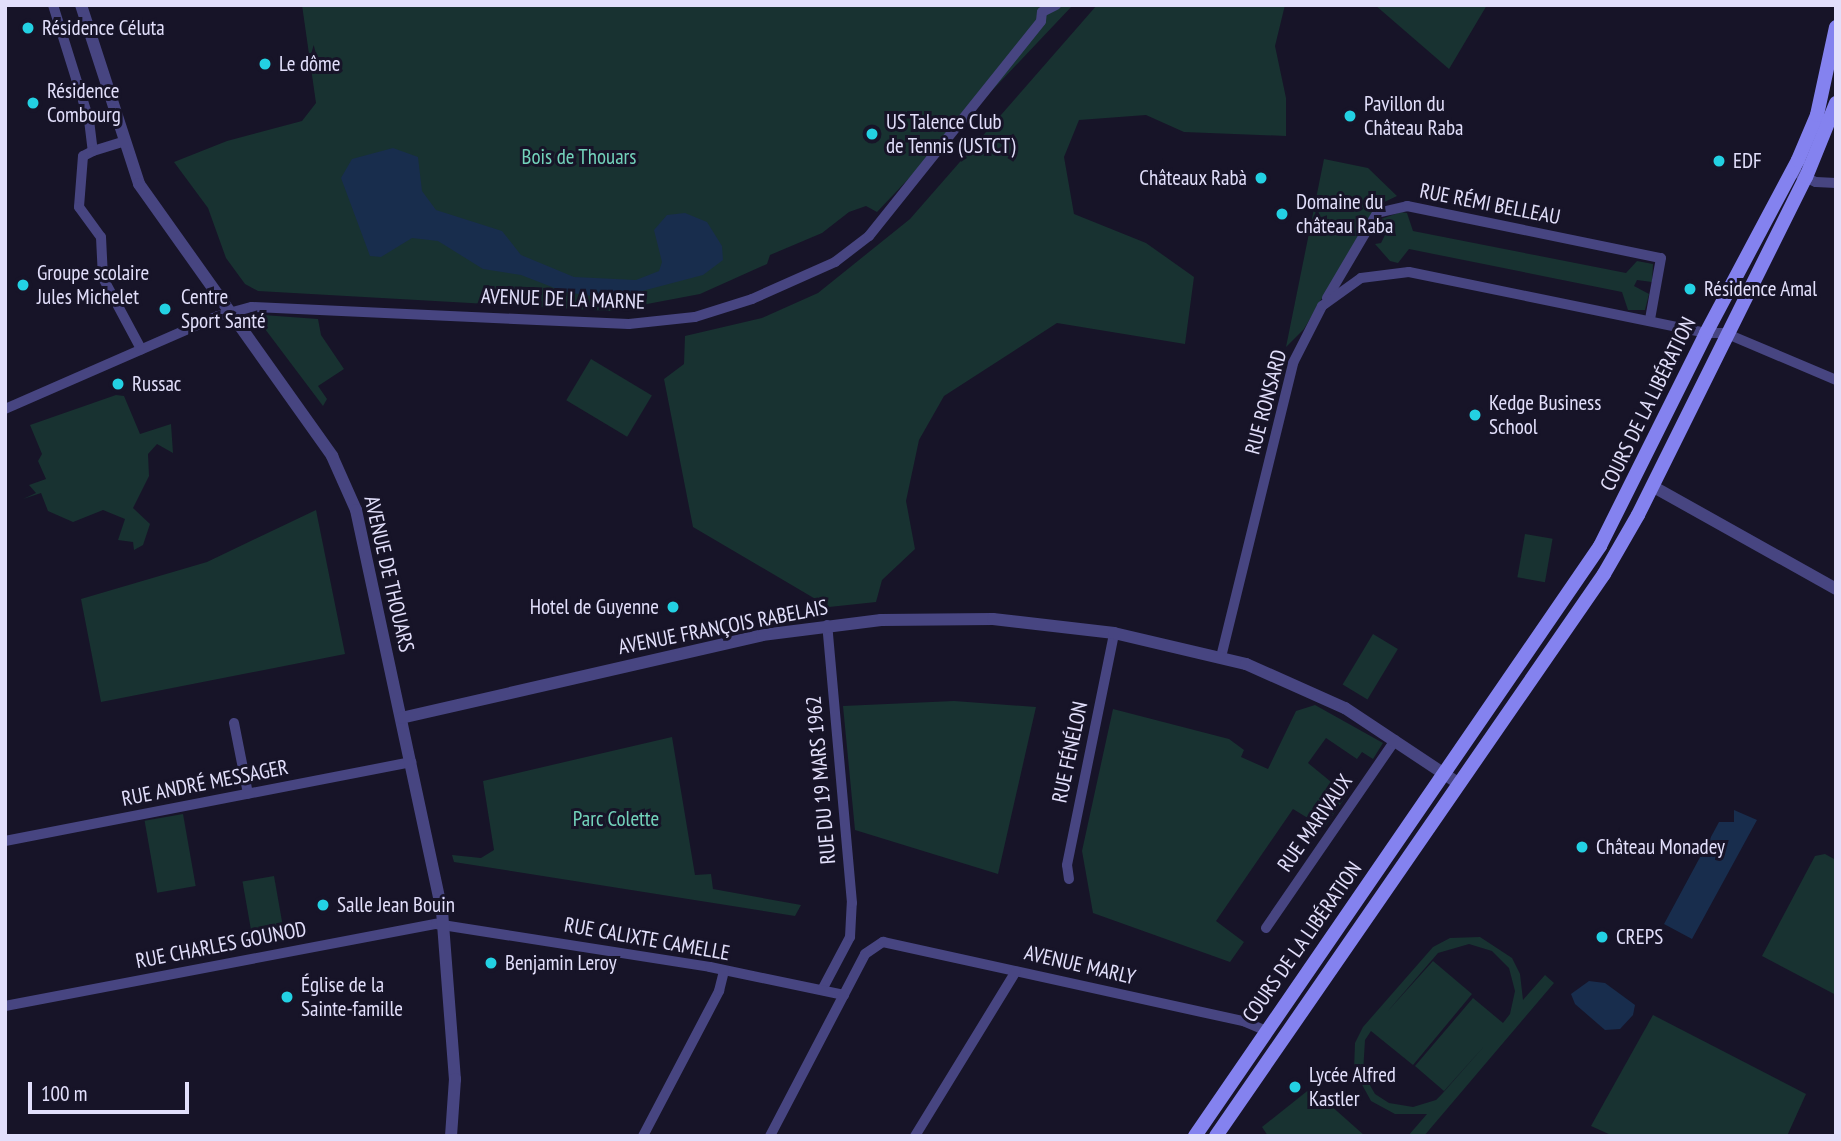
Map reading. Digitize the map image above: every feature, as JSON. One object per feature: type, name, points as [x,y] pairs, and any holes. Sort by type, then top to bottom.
[{"type":"main road","name":"COURS DE LA LIBÉRATION","points":[[1195,1136],[1600,546],[1768,213],[1799,174],[1817,115],[1836,27]]},
{"type":"main road","name":"COURS DE LA LIBÉRATION","points":[[1217,1134],[1604,574],[1652,486],[1799,174],[1836,103]]},
{"type":"main road","points":[[1725,333],[1724,318],[1764,238],[1768,213]]},
{"type":"main road","points":[[1688,411],[1706,333]]},
{"type":"main road","points":[[1652,486],[1653,466],[1679,410],[1684,377]]},
{"type":"main road","points":[[1458,783],[1469,754],[1508,697],[1518,667]]},
{"type":"main road","points":[[1343,950],[1354,922],[1438,795],[1444,773]]},
{"type":"main road","points":[[1217,1134],[1231,1101],[1261,1054],[1266,1031]]},
{"type":"street","points":[[53,5],[89,120],[93,151]]},
{"type":"street","name":"AVENUE DE THOUARS","points":[[81,5],[125,141],[150,203],[332,456],[349,490],[411,762],[443,924],[455,1079],[451,1136]]},
{"type":"street","name":"AVENUE DE LA MARNE","points":[[5,409],[230,313],[286,305],[629,324],[695,317],[752,299],[835,262],[869,236],[1041,21],[1042,12],[1056,5]]},
{"type":"street","points":[[125,141],[83,156],[79,206],[101,237],[103,278],[141,349]]},
{"type":"street","points":[[1799,174],[1836,183]]},
{"type":"street","name":"RUE RÉMI BELLEAU","points":[[1322,306],[1371,221],[1395,206],[1661,258],[1650,319]]},
{"type":"street","name":"RUE RONSARD","points":[[1221,657],[1293,363],[1322,306],[1361,278],[1409,272],[1650,319],[1706,333],[1725,333]]},
{"type":"street","points":[[1725,333],[1836,380]]},
{"type":"street","points":[[1652,486],[1836,589]]},
{"type":"street","name":"AVENUE FRANÇOIS RABELAIS","points":[[401,718],[725,643],[827,625],[968,618],[1114,633],[1221,657],[1311,690],[1444,773]]},
{"type":"street","name":"RUE DU 19 MARS 1962","points":[[823,988],[852,932],[827,625]]},
{"type":"street","name":"RUE FÉNÉLON","points":[[1069,879],[1067,865],[1114,633]]},
{"type":"street","points":[[234,723],[248,794]]},
{"type":"street","name":"RUE MARIVAUX","points":[[1266,928],[1395,740]]},
{"type":"street","name":"RUE ANDRÉ MESSAGER","points":[[5,841],[411,762]]},
{"type":"street","points":[[1444,773],[1458,783]]},
{"type":"street","name":"RUE CALIXTE CAMELLE","points":[[443,924],[823,988],[844,995]]},
{"type":"street","name":"RUE CHARLES GOUNOD","points":[[5,1006],[443,924]]},
{"type":"street","name":"AVENUE MARLY","points":[[844,995],[865,954],[883,942],[1243,1021],[1266,1031]]},
{"type":"street","points":[[643,1136],[719,991],[724,971]]},
{"type":"street","points":[[915,1136],[1016,971]]},
{"type":"street","points":[[770,1136],[844,995]]},
{"type":"green space","name":"Bois de Thouars","points":[[302,5],[1073,5],[877,212],[866,206],[849,212],[822,233],[770,255],[767,264],[700,294],[610,311],[258,291],[245,284],[226,258],[208,208],[174,162],[227,141],[302,121],[316,103]]},
{"type":"green space","points":[[1097,5],[1285,5],[1275,46],[1286,98],[1286,136],[1184,132],[1146,115],[1079,120],[1064,157],[1074,214],[1146,243],[1194,277],[1185,344],[1057,323],[944,396],[919,440],[906,501],[915,549],[882,580],[876,602],[829,607],[693,527],[664,379],[684,364],[685,336],[762,318],[818,293],[910,219]]},
{"type":"green space","points":[[1375,5],[1487,5],[1449,69]]},
{"type":"green space","points":[[1324,159],[1368,168],[1397,196],[1376,206],[1304,329],[1286,347]]},
{"type":"green space","points":[[1401,212],[1407,213],[1413,231],[1626,273],[1637,261],[1653,264],[1652,282],[1637,280],[1634,286],[1649,294],[1645,310],[1628,310],[1622,292],[1409,249],[1398,263],[1390,261],[1375,244],[1381,243],[1386,233],[1381,219]]},
{"type":"green space","points":[[263,315],[318,319],[321,335],[344,369],[318,386],[327,399],[323,406],[259,321]]},
{"type":"green space","points":[[591,359],[652,396],[627,437],[566,400]]},
{"type":"green space","points":[[116,395],[124,396],[140,434],[171,424],[173,453],[157,444],[148,454],[149,476],[133,508],[150,524],[143,545],[134,550],[133,542],[118,540],[125,519],[103,510],[73,522],[48,511],[41,493],[23,499],[36,493],[29,485],[46,479],[38,461],[42,454],[30,425]]},
{"type":"green space","points":[[316,510],[345,654],[101,702],[81,599],[207,562]]},
{"type":"green space","points":[[1525,534],[1553,539],[1545,582],[1517,577]]},
{"type":"green space","points":[[1373,634],[1398,649],[1367,700],[1343,685]]},
{"type":"green space","points":[[954,701],[1036,707],[998,874],[855,830],[843,706]]},
{"type":"green space","points":[[1315,705],[1383,743],[1373,759],[1362,752],[1357,759],[1326,738],[1308,763],[1347,795],[1324,828],[1293,809],[1216,921],[1244,942],[1230,962],[1093,913],[1082,851],[1113,709],[1229,739],[1244,750],[1241,757],[1268,769],[1296,711]]},
{"type":"green space","name":"Parc Colette","points":[[672,737],[695,875],[711,874],[713,889],[801,905],[795,916],[454,862],[452,855],[481,858],[494,850],[483,781]]},
{"type":"green space","points":[[183,814],[196,886],[157,893],[145,821]]},
{"type":"green space","points":[[1825,854],[1836,860],[1836,995],[1762,956],[1815,856]]},
{"type":"green space","points":[[274,876],[284,931],[252,937],[242,882]]},
{"type":"green space","points":[[1480,937],[1512,958],[1520,974],[1523,1000],[1545,975],[1554,983],[1424,1136],[1408,1136],[1427,1114],[1395,1114],[1371,1101],[1354,1070],[1355,1043],[1363,1027],[1433,947],[1450,938]],"holes":[[[1469,944],[1492,951],[1509,968],[1515,991],[1510,1014],[1503,1023],[1473,998],[1415,1066],[1444,1091],[1486,1044],[1436,1100],[1413,1107],[1389,1103],[1375,1094],[1363,1073],[1365,1040],[1371,1031],[1413,1065],[1472,994],[1433,961],[1387,1012],[1438,953]]]},
{"type":"green space","points":[[1653,1015],[1806,1094],[1787,1136],[1613,1136],[1591,1126]]},
{"type":"green space","points":[[1311,1088],[1365,1136],[1268,1136],[1262,1127]]},
{"type":"water","points":[[393,148],[418,157],[422,191],[436,210],[502,231],[521,255],[574,277],[636,280],[659,271],[662,262],[654,230],[667,215],[685,213],[707,222],[722,246],[723,260],[703,275],[642,291],[599,297],[565,292],[521,275],[483,269],[438,241],[412,238],[381,257],[370,256],[341,178],[352,159]]},
{"type":"water","points":[[1734,810],[1757,820],[1692,939],[1664,924],[1719,822],[1734,822]]},
{"type":"water","points":[[1589,981],[1605,983],[1635,1005],[1633,1015],[1620,1029],[1605,1030],[1575,1004],[1571,994]]},
{"type":"place","name":"Résidence Céluta","points":[[28,28]]},
{"type":"place","name":"Le dôme","points":[[265,64]]},
{"type":"place","name":"Résidence Combourg","points":[[33,103]]},
{"type":"place","name":"Pavillon du Château Raba","points":[[1350,116]]},
{"type":"place","name":"US Talence Club de Tennis (USTCT)","points":[[872,134]]},
{"type":"place","name":"EDF","points":[[1719,161]]},
{"type":"place","name":"Châteaux Rabà","points":[[1261,178]]},
{"type":"place","name":"Domaine du château Raba","points":[[1282,214]]},
{"type":"place","name":"Groupe scolaire Jules Michelet","points":[[23,285]]},
{"type":"place","name":"Résidence Amal","points":[[1690,289]]},
{"type":"place","name":"Centre Sport Santé","points":[[165,309]]},
{"type":"place","name":"Russac","points":[[118,384]]},
{"type":"place","name":"Kedge Business School","points":[[1475,415]]},
{"type":"place","name":"Hotel de Guyenne","points":[[673,607]]},
{"type":"place","name":"Château Monadey","points":[[1582,847]]},
{"type":"place","name":"Salle Jean Bouin","points":[[323,905]]},
{"type":"place","name":"CREPS","points":[[1602,937]]},
{"type":"place","name":"Benjamin Leroy","points":[[491,963]]},
{"type":"place","name":"Église de la Sainte-famille","points":[[287,997]]},
{"type":"place","name":"Lycée Alfred Kastler","points":[[1295,1087]]}]
